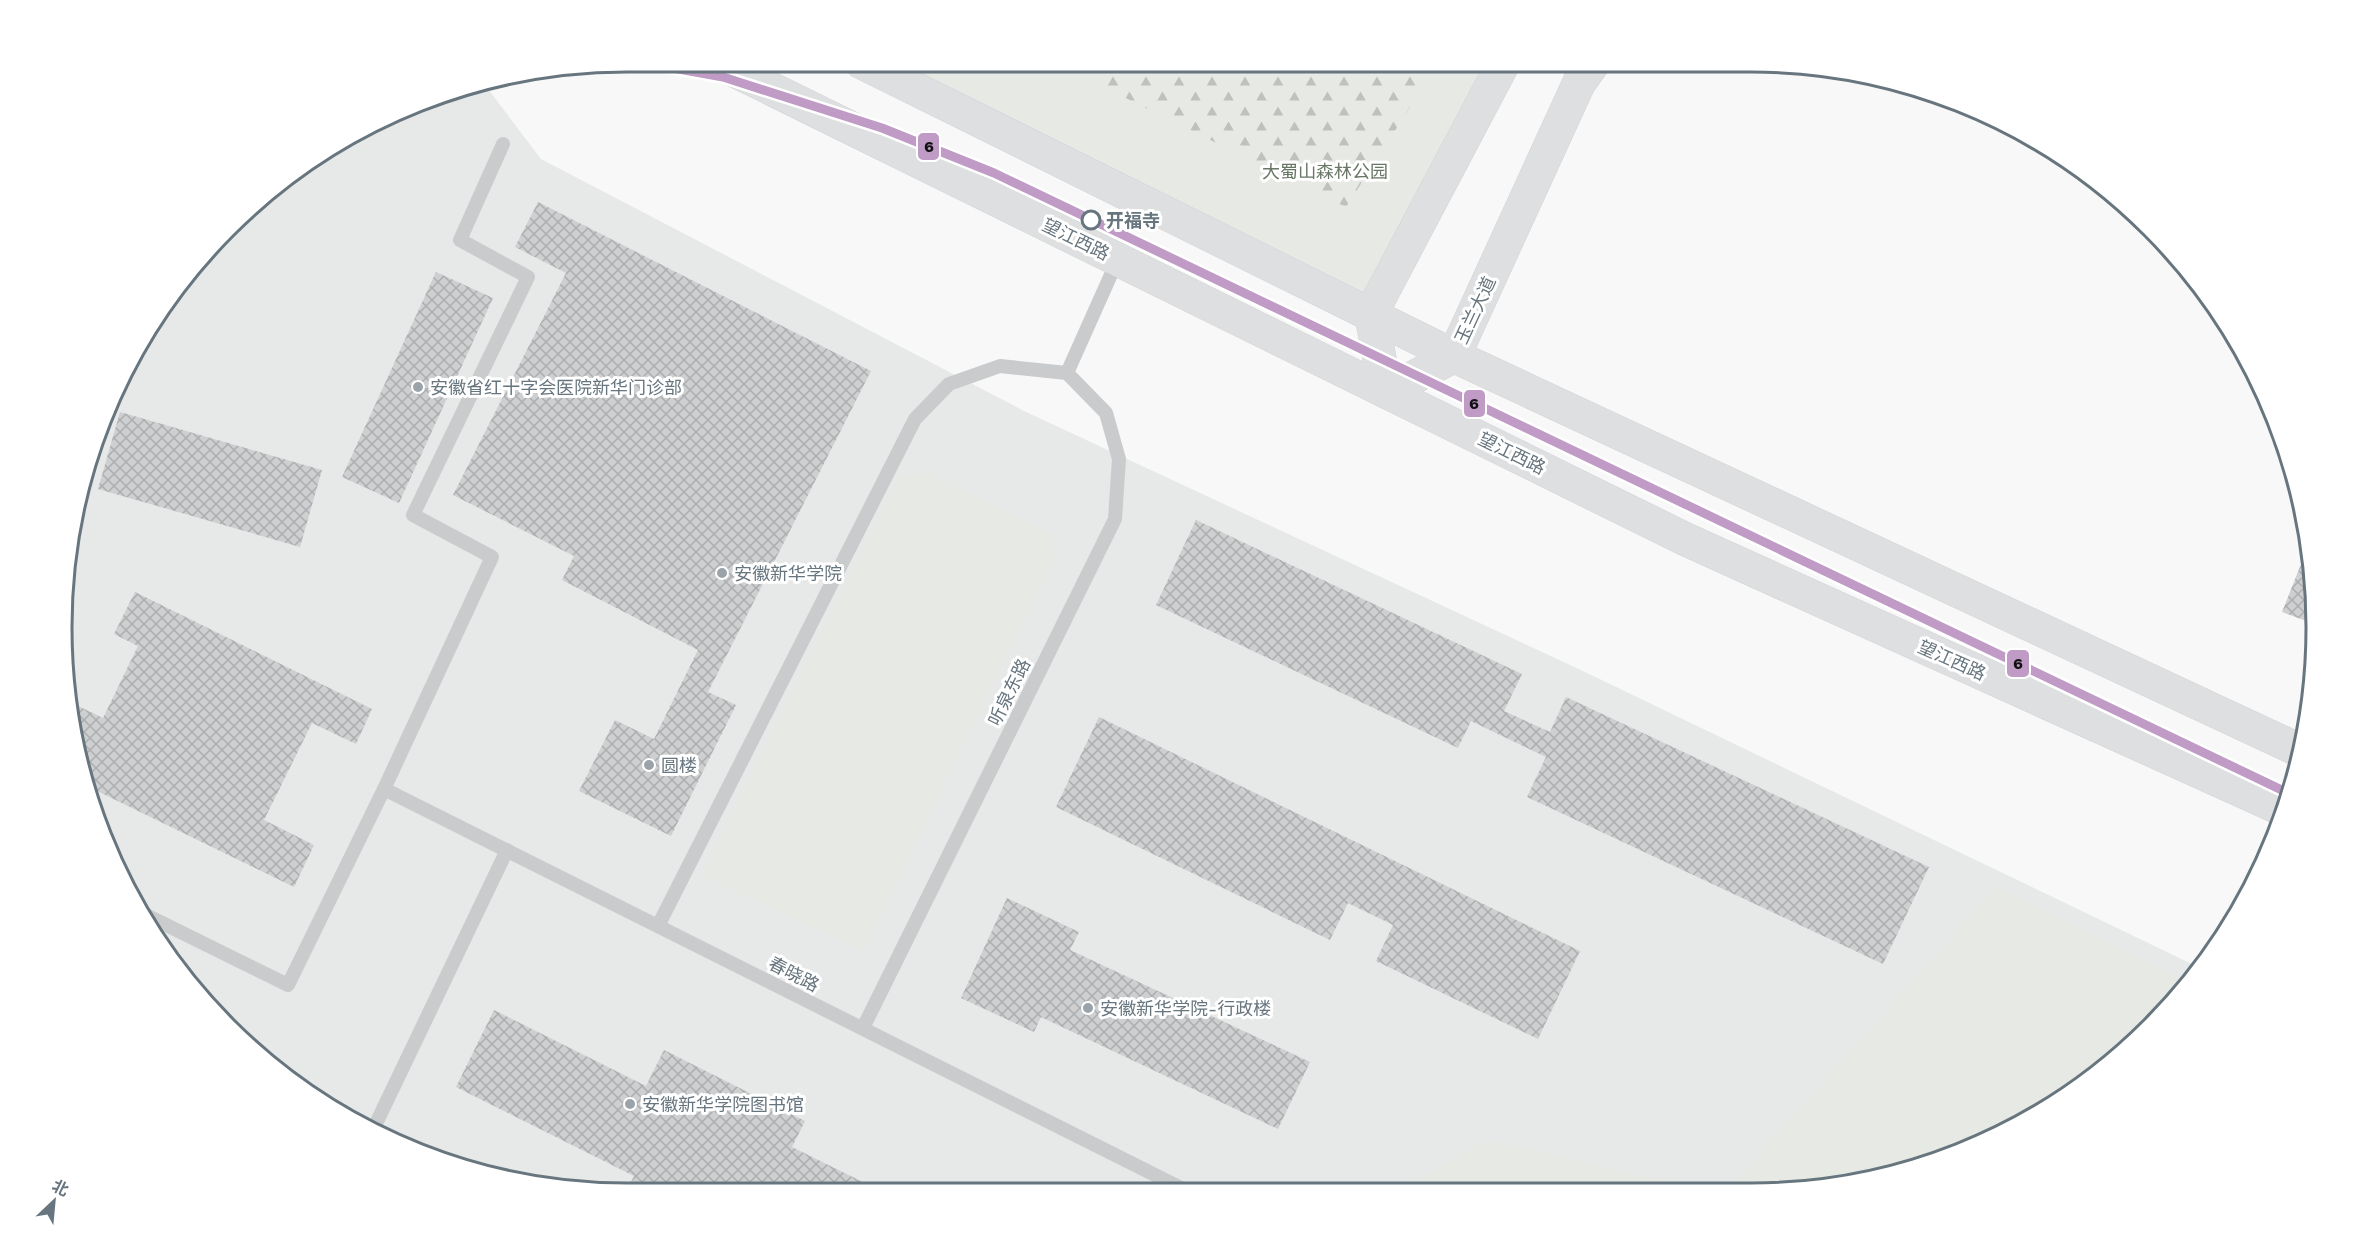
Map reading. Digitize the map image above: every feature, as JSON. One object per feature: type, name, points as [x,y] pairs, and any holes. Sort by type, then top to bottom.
[{"type":"main road","name":"望江西路","points":[[737,72],[1685,539],[2277,807]]},
{"type":"main road","points":[[881,72],[1454,356],[2292,747]]},
{"type":"main road","points":[[1386,392],[1371,314],[1499,72]]},
{"type":"main road","name":"玉兰大道","points":[[1386,392],[1454,356],[1579,83],[1587,72]]},
{"type":"lane","points":[[156,920],[288,986],[384,789],[492,557],[413,515],[528,277],[460,240],[502,144]]},
{"type":"lane","points":[[658,926],[915,419],[950,384],[1000,366],[1067,373],[1118,260]]},
{"type":"lane","name":"听泉东路","points":[[863,1028],[1115,519],[1119,459],[1106,413],[1067,373]]},
{"type":"lane","name":"春晓路","points":[[384,789],[1171,1183]]},
{"type":"lane","points":[[376,1123],[507,850]]},
{"type":"shaded area","name":"安徽新华学院","points":[[489,90],[541,159],[1024,411],[1585,672],[2192,964],[2168,994],[2117,1045],[2089,1068],[2028,1109],[1963,1141],[1929,1154],[1859,1172],[1823,1178],[1750,1183],[628,1183],[591,1182],[519,1172],[449,1154],[382,1126],[350,1109],[289,1068],[261,1045],[210,994],[187,966],[146,905],[114,840],[101,806],[83,736],[77,700],[73,664],[73,591],[83,519],[91,484],[114,415],[146,350],[187,289],[210,261],[261,210],[289,187],[350,146],[415,114],[449,101]]},
{"type":"green space","name":"大蜀山森林公园","points":[[881,72],[1499,72],[1371,314]]},
{"type":"green space","points":[[1073,72],[1433,72],[1346,207]]},
{"type":"green space","points":[[924,473],[1049,534],[1054,559],[862,952],[702,875],[897,478]]},
{"type":"green space","points":[[1996,887],[2179,980],[2143,1020],[2089,1068],[2028,1109],[1996,1126],[1929,1154],[1859,1172],[1787,1182],[1733,1183]]},
{"type":"green space","points":[[1486,1140],[1676,1183],[1411,1183]]},
{"type":"building","points":[[538,202],[871,371],[708,692],[736,705],[671,836],[579,791],[615,720],[654,739],[698,650],[562,580],[574,556],[453,495],[566,273],[515,247]]},
{"type":"building","name":"安徽省红十字会医院新华门诊部","points":[[436,272],[493,298],[399,503],[342,477]]},
{"type":"building","points":[[120,412],[322,470],[300,547],[98,489]]},
{"type":"building","points":[[1196,520],[1522,674],[1504,711],[1550,732],[1566,697],[1929,867],[1883,964],[1527,797],[1546,757],[1471,721],[1458,748],[1156,605]]},
{"type":"building","points":[[2302,562],[2306,621],[2282,612]]},
{"type":"building","points":[[135,592],[372,709],[356,744],[312,723],[264,820],[314,845],[294,887],[97,791],[78,706],[103,718],[138,646],[114,634]]},
{"type":"building","points":[[1099,717],[1580,951],[1538,1039],[1376,961],[1393,925],[1348,903],[1330,940],[1056,807]]},
{"type":"building","name":"安徽新华学院-行政楼","points":[[1007,898],[1079,932],[1070,950],[1310,1062],[1278,1129],[1041,1017],[1034,1032],[961,998]]},
{"type":"building","name":"安徽新华学院图书馆","points":[[494,1010],[646,1086],[664,1050],[805,1121],[792,1147],[865,1183],[630,1183],[634,1176],[456,1087]]},
{"type":"transit line","name":"6","points":[[695,72],[723,77],[882,128],[994,173],[2282,790]]},
{"type":"place","name":"开福寺","points":[[1091,220]]},
{"type":"place","name":"安徽省红十字会医院新华门诊部","points":[[418,387]]},
{"type":"place","name":"安徽新华学院","points":[[722,573]]},
{"type":"place","name":"圆楼","points":[[649,765]]},
{"type":"place","name":"安徽新华学院-行政楼","points":[[1088,1008]]},
{"type":"place","name":"安徽新华学院图书馆","points":[[630,1104]]}]
